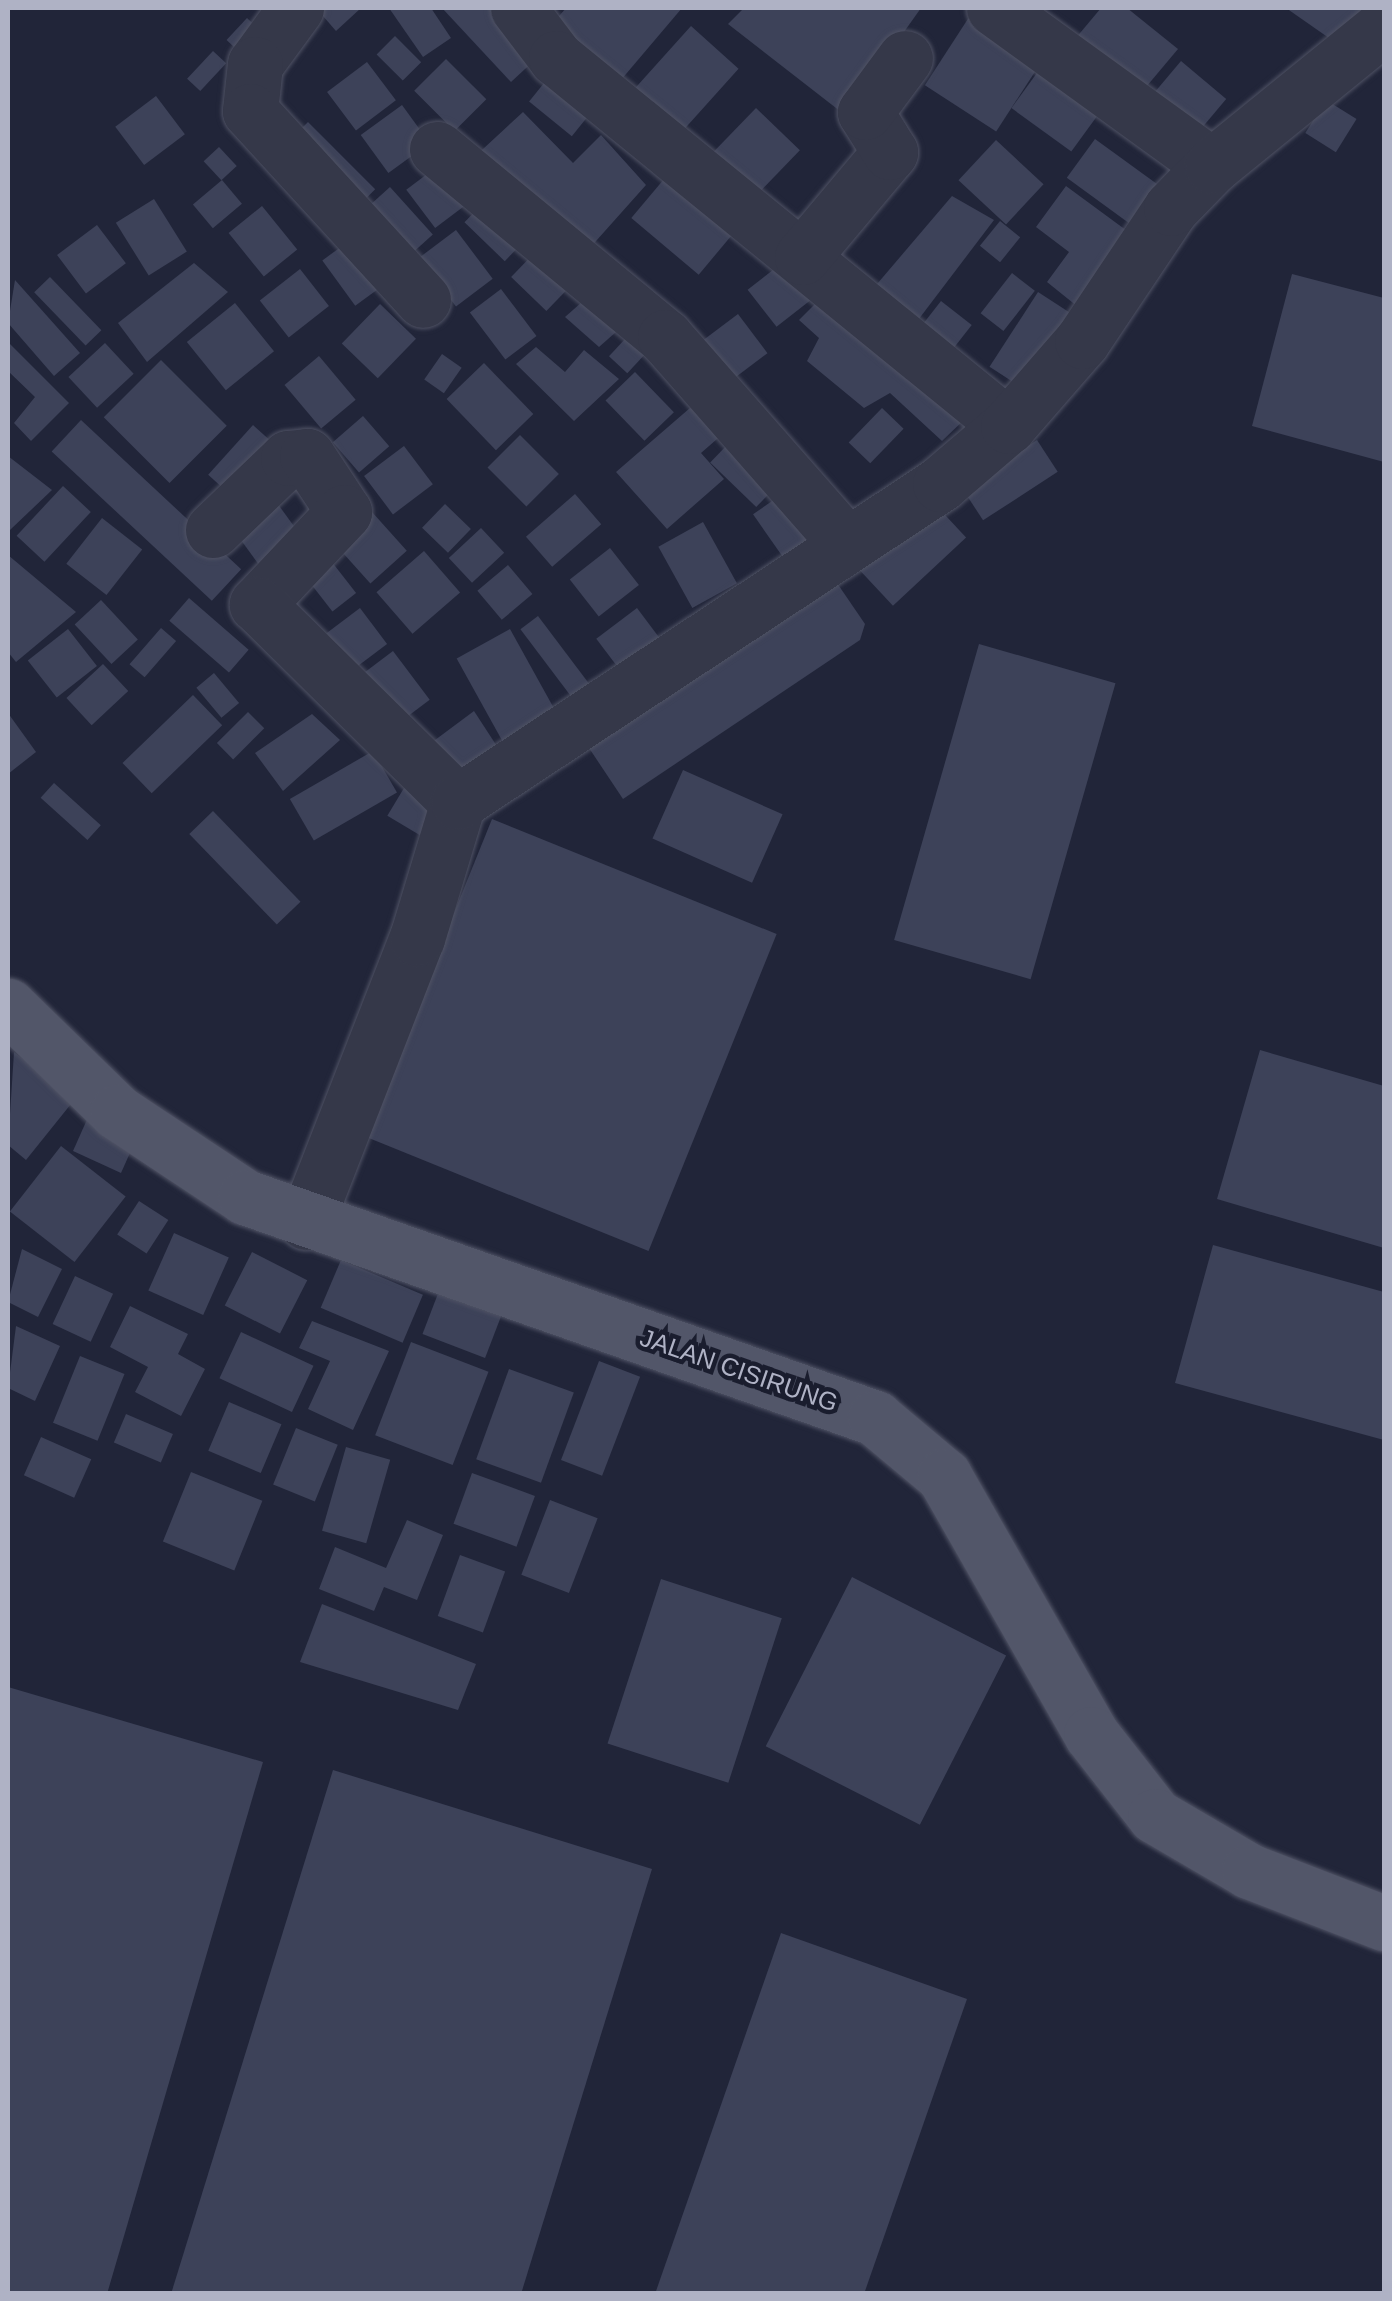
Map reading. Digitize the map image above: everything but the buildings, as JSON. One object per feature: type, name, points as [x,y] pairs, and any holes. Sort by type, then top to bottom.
[{"type":"main road","name":"JALAN CISIRUNG","points":[[8,1006],[117,1112],[184,1162],[306,1222],[875,1418],[944,1476],[1091,1734],[1155,1816],[1249,1871],[1384,1924]]},
{"type":"street","points":[[296,8],[255,64],[250,111],[423,300]]},
{"type":"street","points":[[518,8],[556,58],[1008,426]]},
{"type":"street","points":[[994,8],[1212,166]]},
{"type":"street","points":[[306,1222],[416,938],[458,802],[940,484],[1008,426],[1212,166],[1384,26]]},
{"type":"street","points":[[802,258],[890,152],[865,112],[905,58]]},
{"type":"street","points":[[436,149],[665,338],[846,543]]},
{"type":"street","points":[[213,530],[288,458],[307,456],[344,512],[256,604],[458,802]]}]
